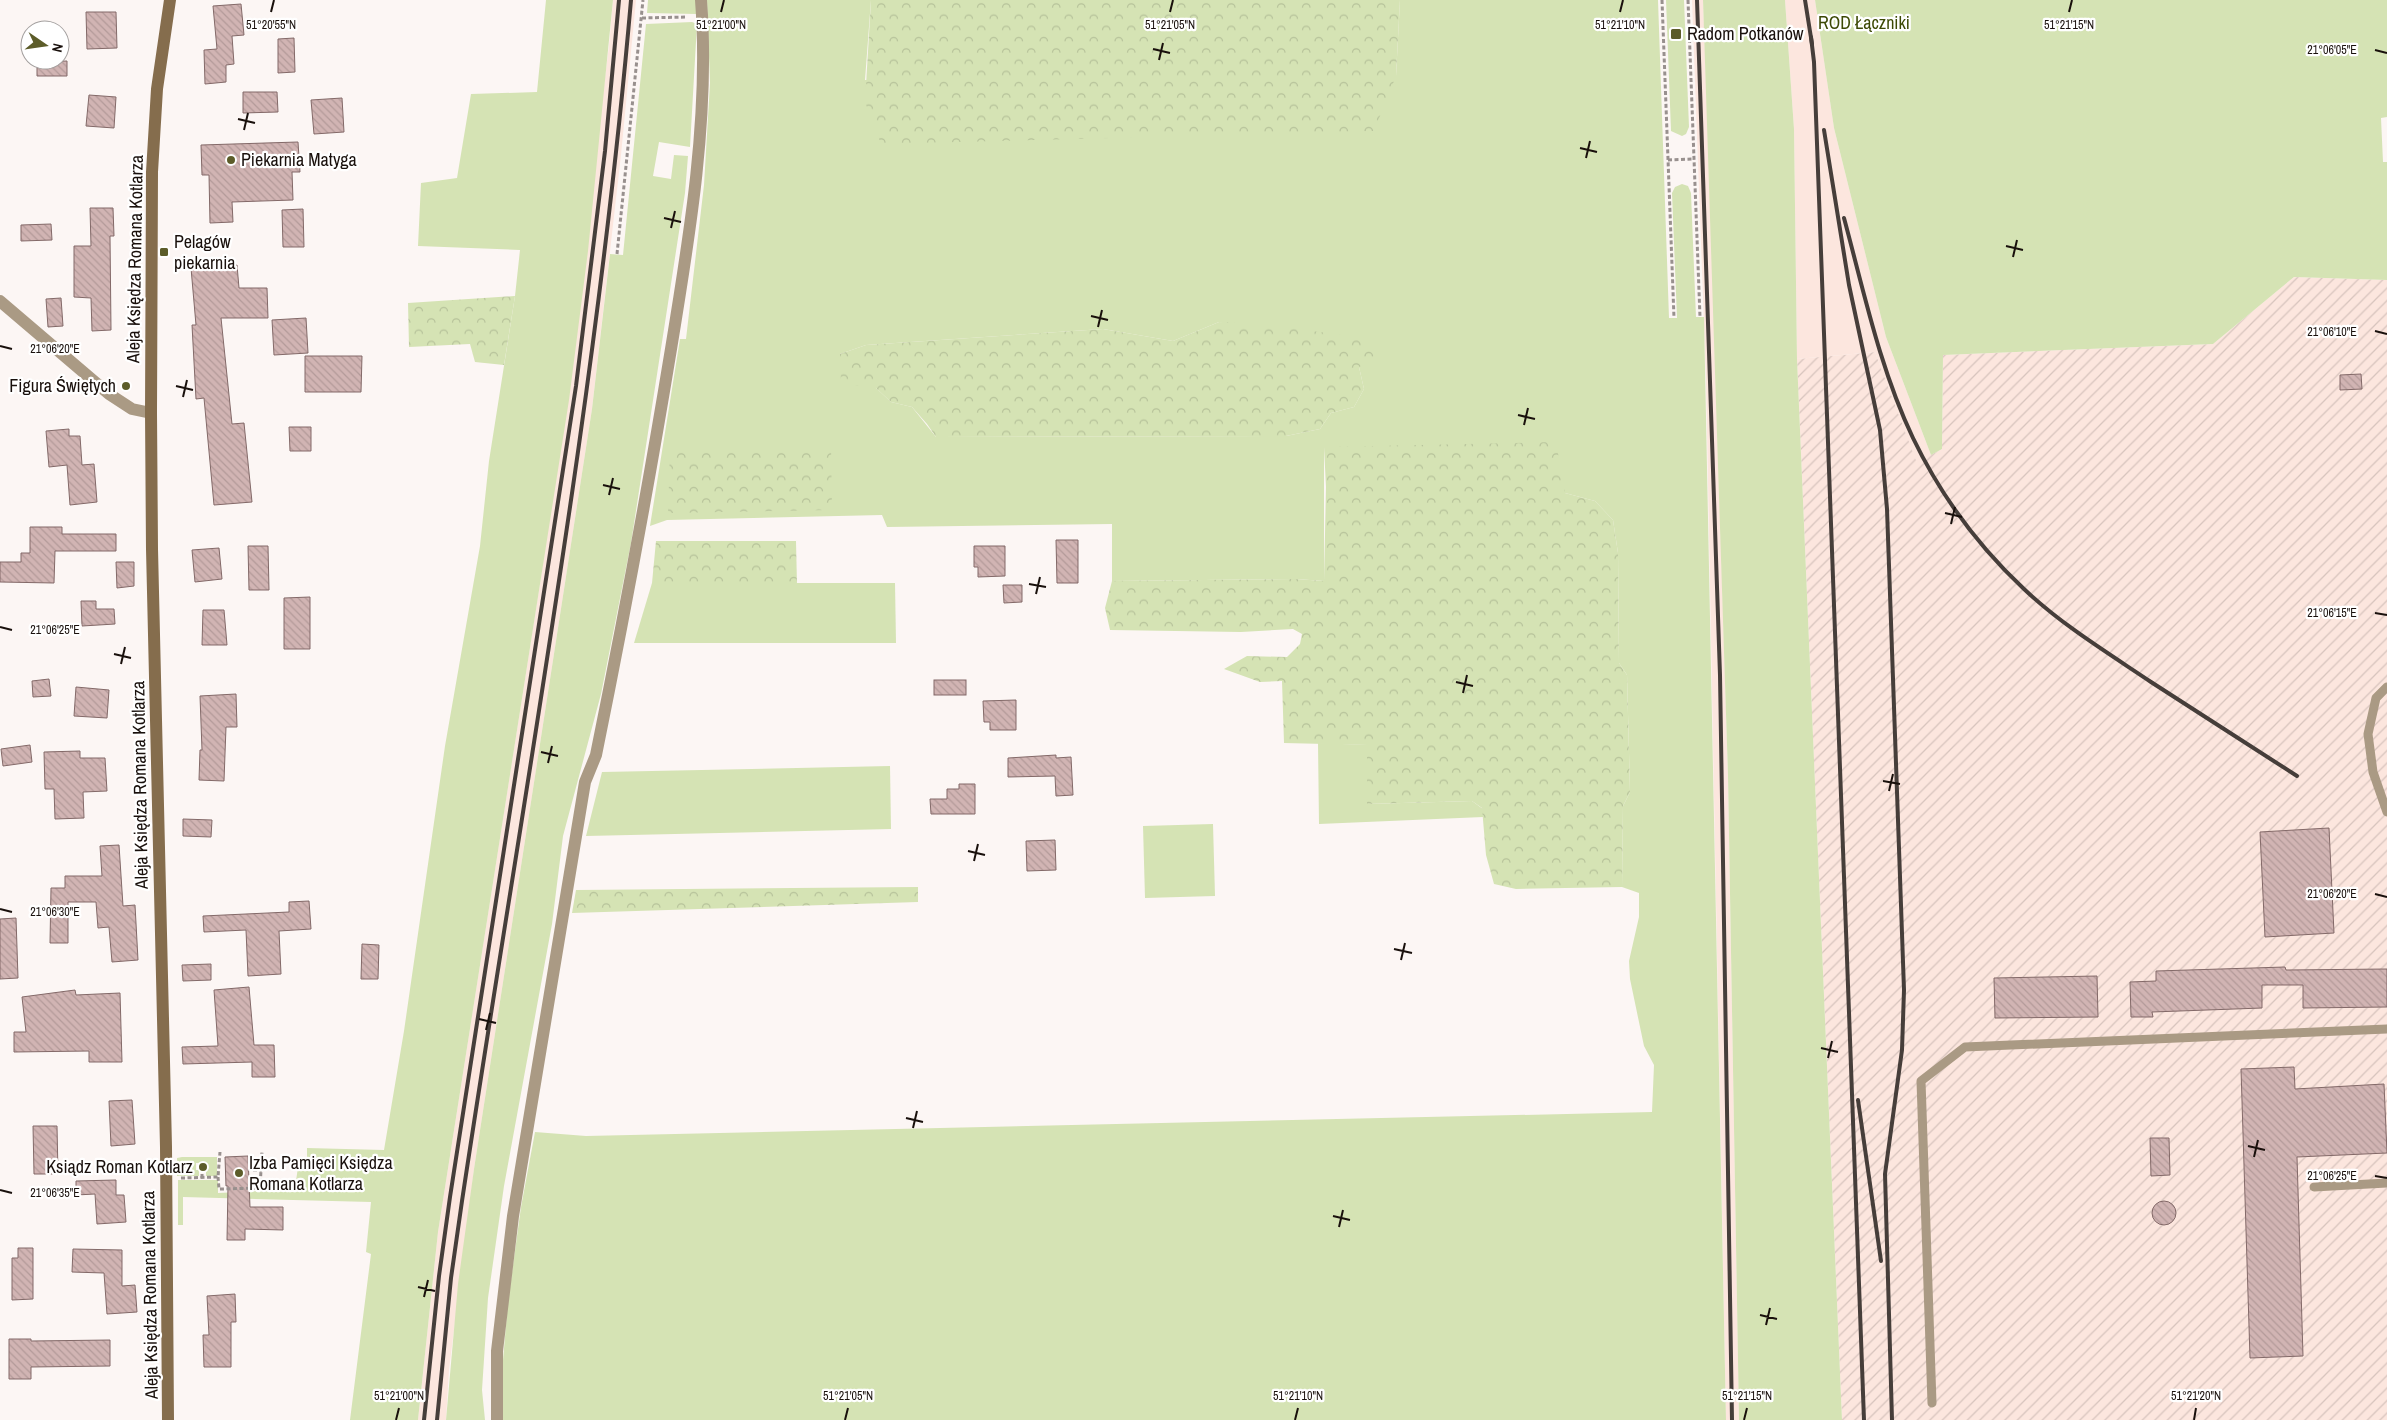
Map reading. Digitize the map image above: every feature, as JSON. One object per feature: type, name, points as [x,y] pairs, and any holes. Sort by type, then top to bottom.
[{"type":"street","name":"Aleja Księdza Romana Kotlarza","points":[[168,1420],[166,1148],[152,569],[151,412],[152,164],[158,89],[170,0]]},
{"type":"street","points":[[497,1420],[498,1351],[513,1216],[586,782],[596,755],[637,551],[680,294],[695,181],[702,90],[701,0]]},
{"type":"street","points":[[0,301],[110,394],[132,409],[151,412]]},
{"type":"lane","points":[[2387,687],[2376,698],[2368,734],[2373,772],[2387,812]]},
{"type":"lane","points":[[1932,1403],[1921,1081],[1965,1047],[2387,1029]]},
{"type":"lane","points":[[2314,1187],[2387,1183]]},
{"type":"path","points":[[617,254],[643,0]]},
{"type":"path","points":[[1662,0],[1674,318]]},
{"type":"path","points":[[1688,0],[1700,317]]},
{"type":"path","points":[[642,18],[702,17]]},
{"type":"path","points":[[1668,160],[1694,159]]},
{"type":"path","points":[[220,1152],[219,1188],[260,1188],[262,1152]]},
{"type":"path","points":[[202,1169],[202,1178]]},
{"type":"path","points":[[253,1170],[262,1170]]},
{"type":"path","points":[[176,1178],[218,1178]]},
{"type":"shaded area","points":[[613,0],[636,0],[621,155],[592,409],[474,1169],[449,1370],[446,1420],[418,1420],[438,1232],[541,577],[609,46]]},
{"type":"shaded area","points":[[1692,0],[1703,0],[1710,178],[1728,776],[1739,1420],[1726,1420],[1706,379]]},
{"type":"shaded area","points":[[1785,0],[1815,0],[1834,128],[1886,337],[1931,455],[1917,463],[1875,352],[1797,359],[1794,129]]},
{"type":"shaded area","points":[[2294,277],[2387,280],[2387,1420],[1842,1420],[1797,359],[1875,352],[1917,462],[1942,449],[1943,355],[2213,344]]},
{"type":"green space","points":[[546,0],[613,0],[588,251],[569,400],[438,1232],[418,1420],[350,1420],[371,1254],[366,1252],[371,1202],[183,1197],[183,1225],[178,1225],[178,1180],[218,1180],[218,1193],[262,1191],[263,1179],[296,1181],[298,1167],[307,1162],[307,1148],[384,1150],[404,1031],[445,746],[480,546],[489,461],[515,296],[520,250],[418,246],[421,183],[457,178],[471,94],[537,92]]},
{"type":"green space","points":[[648,0],[696,0],[696,14],[647,13]]},
{"type":"green space","points":[[707,0],[871,0],[865,80],[1396,76],[1400,0],[1658,0],[1669,318],[1677,318],[1672,193],[1675,187],[1682,184],[1688,186],[1691,193],[1696,317],[1704,317],[1726,1420],[503,1420],[503,1360],[508,1302],[521,1207],[535,1132],[586,1136],[1652,1112],[1654,1065],[1644,1046],[1630,979],[1629,961],[1639,917],[1639,893],[1622,887],[1623,806],[1630,792],[1627,675],[1619,663],[1618,553],[1613,520],[1595,501],[1565,493],[1324,447],[1324,581],[1296,579],[1112,581],[1112,524],[887,527],[882,515],[667,520],[650,526],[680,339],[686,339],[704,185],[710,83]],"holes":[[[1219,322],[1359,367],[1364,389],[1354,407],[1331,413],[1320,429],[1286,436],[936,437],[912,407],[891,402],[840,354],[866,345],[1103,329],[1173,341]]]},
{"type":"green space","points":[[871,0],[1400,0],[1396,76],[1374,131],[881,144],[865,102]]},
{"type":"green space","points":[[1666,0],[1684,0],[1689,127],[1686,134],[1682,136],[1671,131]]},
{"type":"green space","points":[[1703,0],[1785,0],[1794,129],[1797,359],[1842,1420],[1739,1420],[1728,776]]},
{"type":"green space","name":"ROD Łączniki","points":[[1815,0],[2387,0],[2387,117],[2381,118],[2383,162],[2387,162],[2387,280],[2294,277],[2213,344],[1943,355],[1942,449],[1931,455],[1886,337],[1834,128]]},
{"type":"green space","points":[[692,22],[697,24],[690,147],[659,142],[653,176],[671,179],[674,155],[688,156],[685,193],[631,543],[601,694],[563,836],[552,924],[504,1186],[488,1298],[482,1390],[485,1420],[446,1420],[458,1284],[474,1169],[592,409],[610,254],[623,255],[646,24]]},
{"type":"green space","points":[[515,296],[504,365],[475,362],[470,344],[409,347],[408,303]]},
{"type":"green space","points":[[1219,322],[1269,325],[1371,339],[1382,357],[1359,367],[1364,389],[1354,407],[1331,413],[1320,429],[1286,436],[936,437],[912,407],[891,402],[876,388],[841,383],[840,354],[866,345],[1103,329],[1173,341]]},
{"type":"green space","points":[[1556,442],[1565,493],[1595,501],[1613,520],[1618,553],[1619,663],[1627,675],[1630,792],[1623,806],[1622,887],[1516,889],[1494,884],[1486,855],[1482,808],[1472,801],[1367,804],[1367,745],[1284,743],[1282,681],[1260,682],[1224,669],[1247,656],[1287,657],[1300,644],[1302,634],[1293,629],[1241,632],[1110,630],[1105,608],[1112,581],[1296,579],[1324,581],[1326,487],[1324,447]]},
{"type":"green space","points":[[831,447],[832,510],[668,513],[670,449]]},
{"type":"green space","points":[[656,541],[796,541],[797,585],[652,583]]},
{"type":"green space","points":[[652,583],[895,583],[896,643],[634,643]]},
{"type":"green space","points":[[1318,743],[1367,745],[1367,804],[1472,801],[1483,809],[1483,817],[1319,824]]},
{"type":"green space","points":[[890,766],[891,829],[586,836],[602,772]]},
{"type":"green space","points":[[1213,824],[1215,896],[1145,898],[1143,826]]},
{"type":"green space","points":[[918,887],[918,902],[572,913],[576,890]]},
{"type":"green space","points":[[217,1157],[217,1176],[206,1176],[206,1163],[196,1163],[196,1170],[199,1170],[199,1176],[177,1176],[177,1158]]},
{"type":"building","points":[[241,4],[244,35],[232,36],[234,64],[226,65],[226,82],[205,84],[204,50],[217,49],[213,6]]},
{"type":"building","points":[[86,12],[116,12],[117,48],[87,49]]},
{"type":"building","points":[[294,38],[295,72],[278,73],[278,39]]},
{"type":"building","points":[[37,70],[67,70],[67,76],[37,76]]},
{"type":"building","points":[[243,92],[277,92],[278,112],[243,113]]},
{"type":"building","points":[[89,95],[116,97],[114,128],[86,126]]},
{"type":"building","points":[[342,98],[344,132],[314,134],[311,100]]},
{"type":"building","points":[[298,142],[300,172],[292,172],[293,200],[232,202],[233,222],[210,223],[209,175],[202,175],[201,145]]},
{"type":"building","points":[[90,208],[113,208],[114,236],[110,236],[111,330],[92,331],[91,298],[74,297],[74,246],[91,246]]},
{"type":"building","points":[[303,209],[304,247],[283,247],[282,210]]},
{"type":"building","points":[[51,224],[52,240],[21,241],[21,225]]},
{"type":"building","points":[[237,265],[239,288],[267,288],[268,318],[221,318],[232,424],[244,423],[252,502],[214,505],[204,398],[196,399],[192,325],[196,325],[191,268]]},
{"type":"building","points":[[61,298],[63,326],[48,327],[46,299]]},
{"type":"building","points":[[306,318],[308,353],[274,355],[272,320]]},
{"type":"building","points":[[305,356],[362,356],[361,392],[305,392]]},
{"type":"building","points":[[2361,374],[2362,389],[2340,390],[2340,375]]},
{"type":"building","points":[[289,427],[311,427],[311,451],[290,451]]},
{"type":"building","points":[[69,429],[69,436],[80,436],[82,465],[94,464],[97,502],[70,505],[67,465],[49,467],[46,431]]},
{"type":"building","points":[[30,527],[62,527],[62,534],[116,534],[116,551],[55,551],[54,583],[0,582],[0,562],[21,562],[21,553],[30,553]]},
{"type":"building","points":[[1056,540],[1078,540],[1078,583],[1057,583]]},
{"type":"building","points":[[248,546],[268,546],[269,590],[249,590]]},
{"type":"building","points":[[974,546],[1005,546],[1005,576],[978,577],[978,567],[974,567]]},
{"type":"building","points":[[219,548],[222,579],[195,582],[192,550]]},
{"type":"building","points":[[116,562],[134,562],[134,586],[117,588]]},
{"type":"building","points":[[1003,585],[1022,585],[1022,602],[1004,603]]},
{"type":"building","points":[[310,597],[310,649],[284,649],[284,598]]},
{"type":"building","points":[[81,601],[96,601],[96,609],[114,609],[115,624],[82,626]]},
{"type":"building","points":[[203,610],[224,610],[227,645],[202,645]]},
{"type":"building","points":[[49,679],[51,696],[33,697],[32,681]]},
{"type":"building","points":[[934,680],[966,680],[966,695],[934,695]]},
{"type":"building","points":[[76,687],[109,690],[107,718],[74,716]]},
{"type":"building","points":[[236,694],[237,727],[226,727],[224,781],[199,780],[200,750],[202,750],[200,696]]},
{"type":"building","points":[[1016,700],[1016,730],[990,730],[990,722],[984,722],[983,701]]},
{"type":"building","points":[[30,745],[32,762],[3,766],[1,749]]},
{"type":"building","points":[[80,751],[80,758],[105,758],[107,791],[83,792],[84,818],[55,819],[54,789],[45,789],[44,752]]},
{"type":"building","points":[[1056,755],[1056,758],[1071,757],[1073,795],[1056,796],[1055,776],[1008,777],[1008,758]]},
{"type":"building","points":[[959,784],[975,784],[975,814],[931,814],[930,799],[947,799],[947,789],[959,789]]},
{"type":"building","points":[[183,819],[212,820],[211,837],[183,836]]},
{"type":"building","points":[[2329,828],[2334,933],[2265,937],[2260,832]]},
{"type":"building","points":[[1055,840],[1056,870],[1027,871],[1026,841]]},
{"type":"building","points":[[119,845],[123,906],[135,905],[138,960],[112,962],[109,927],[98,928],[96,902],[68,902],[68,943],[50,943],[51,888],[65,888],[65,876],[102,876],[100,846]]},
{"type":"building","points":[[309,901],[311,929],[279,931],[281,974],[248,976],[246,930],[204,932],[203,916],[289,912],[289,902]]},
{"type":"building","points":[[16,918],[18,978],[0,979],[0,919]]},
{"type":"building","points":[[362,944],[379,945],[378,979],[361,979]]},
{"type":"building","points":[[211,964],[211,980],[183,981],[182,965]]},
{"type":"building","points":[[2285,967],[2286,970],[2387,969],[2387,1007],[2303,1008],[2303,985],[2262,985],[2262,1008],[2152,1012],[2153,1017],[2131,1017],[2130,982],[2156,981],[2156,971]]},
{"type":"building","points":[[2097,976],[2098,1017],[1995,1018],[1994,978]]},
{"type":"building","points":[[249,987],[254,1045],[274,1045],[275,1077],[252,1077],[252,1062],[183,1064],[182,1047],[218,1046],[214,990]]},
{"type":"building","points":[[75,990],[76,995],[120,993],[122,1062],[89,1062],[89,1051],[14,1052],[14,1032],[26,1032],[22,997]]},
{"type":"building","points":[[2294,1067],[2295,1089],[2384,1084],[2387,1153],[2297,1157],[2303,1356],[2250,1358],[2241,1069]]},
{"type":"building","points":[[132,1100],[135,1144],[111,1146],[109,1101]]},
{"type":"building","points":[[33,1126],[57,1126],[58,1174],[34,1174]]},
{"type":"building","points":[[2150,1138],[2169,1138],[2170,1175],[2151,1176]]},
{"type":"building","points":[[248,1156],[250,1207],[283,1207],[283,1230],[245,1229],[245,1240],[227,1240],[228,1186],[226,1186],[225,1157]]},
{"type":"building","points":[[116,1180],[116,1195],[124,1195],[126,1222],[97,1224],[95,1194],[76,1195],[76,1181]]},
{"type":"building","points":[[2164,1201],[2172,1205],[2176,1213],[2172,1221],[2164,1225],[2156,1221],[2152,1213],[2156,1205]]},
{"type":"building","points":[[18,1248],[33,1248],[33,1299],[12,1300],[12,1258],[18,1258]]},
{"type":"building","points":[[73,1249],[122,1250],[122,1286],[135,1285],[137,1312],[107,1314],[104,1273],[72,1272]]},
{"type":"building","points":[[235,1294],[236,1322],[231,1322],[231,1367],[204,1367],[203,1335],[209,1335],[207,1296]]},
{"type":"building","points":[[9,1339],[31,1339],[31,1341],[110,1340],[110,1366],[31,1367],[31,1379],[9,1379]]},
{"type":"railway","points":[[424,1420],[439,1276],[450,1197],[576,386],[605,151],[619,0]]},
{"type":"railway","points":[[437,1420],[451,1278],[462,1201],[578,452],[616,151],[631,0]]},
{"type":"railway","points":[[1697,0],[1720,675],[1732,1420]]},
{"type":"railway","points":[[1805,0],[1812,44]]},
{"type":"railway","points":[[1811,37],[1814,62],[1864,1420]]},
{"type":"railway","points":[[1824,130],[1849,285],[1880,430],[1887,509],[1904,990],[1902,1050],[1885,1174],[1892,1420]]},
{"type":"railway","points":[[1844,218],[1882,358],[1901,412],[1935,479],[1976,537],[2024,589],[2070,627],[2151,682],[2297,776]]},
{"type":"railway","points":[[1858,1100],[1881,1261]]},
{"type":"place","name":"Radom Potkanów","points":[[1676,34]]},
{"type":"place","name":"Piekarnia Matyga","points":[[231,160]]},
{"type":"place","name":"Pelagów piekarnia","points":[[164,252]]},
{"type":"place","name":"Figura Świętych","points":[[126,386]]},
{"type":"place","name":"Ksiądz Roman Kotlarz","points":[[203,1167]]},
{"type":"place","name":"Izba Pamięci Księdza Romana Kotlarza","points":[[239,1173]]}]
